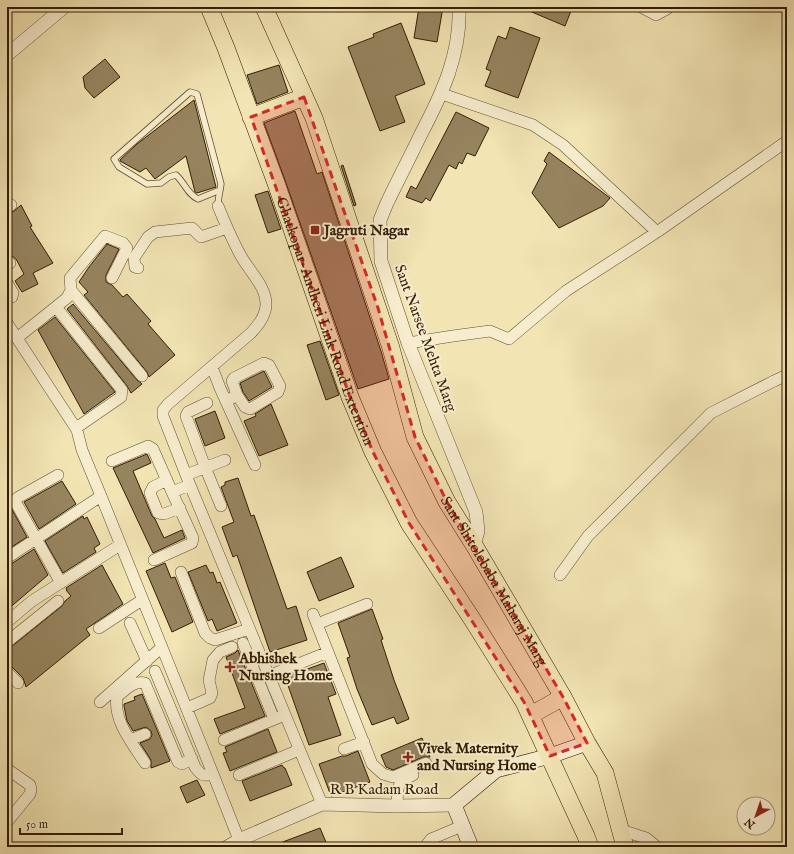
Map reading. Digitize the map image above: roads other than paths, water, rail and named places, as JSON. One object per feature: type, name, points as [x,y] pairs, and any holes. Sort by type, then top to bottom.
[{"type":"main road","name":"Ghatkopar-Andheri Link Road Extention","points":[[209,7],[276,182],[350,397],[373,452],[409,523],[472,619],[531,715]]},
{"type":"main road","name":"Sant Shitolebaba Maharaj Marg","points":[[264,7],[314,118],[392,348],[415,437],[447,502],[474,545],[563,697],[604,773],[625,847]]},
{"type":"main road","points":[[252,117],[304,97]]},
{"type":"main road","points":[[563,697],[531,715],[590,847]]},
{"type":"main road","points":[[471,847],[454,805],[496,770],[550,756],[587,743]]},
{"type":"street","points":[[10,51],[64,7]]},
{"type":"street","name":"Sant Narsee Mehta Marg","points":[[459,7],[460,20],[453,61],[442,94],[387,203],[380,220],[381,261],[408,343],[476,512],[478,531],[474,545]]},
{"type":"street","points":[[641,7],[656,15],[667,9],[667,7]]},
{"type":"street","points":[[442,94],[533,125],[540,129],[563,145],[658,232]]},
{"type":"street","points":[[408,343],[490,331],[509,339],[566,291],[658,232],[787,141]]},
{"type":"street","points":[[218,206],[242,258],[264,292],[266,304],[265,314],[251,333],[186,388],[163,410],[163,416],[268,676],[280,717]]},
{"type":"street","points":[[138,268],[135,267],[134,258],[148,237],[155,232],[192,228],[201,236],[227,228]]},
{"type":"street","points":[[17,338],[67,298],[71,290],[70,278],[105,236],[124,243],[127,248],[112,278]]},
{"type":"street","points":[[7,283],[13,293],[12,297],[7,299]]},
{"type":"street","points":[[71,290],[142,376]]},
{"type":"street","points":[[56,307],[122,390],[121,397],[76,428]]},
{"type":"street","points":[[7,323],[76,428],[82,450],[100,496],[214,774],[239,840]]},
{"type":"street","points":[[264,363],[269,365],[280,386],[278,392],[250,409],[245,408],[237,395],[232,381],[234,378],[264,363]]},
{"type":"street","points":[[212,367],[256,465]]},
{"type":"street","points":[[560,575],[588,536],[711,413],[787,375]]},
{"type":"street","points":[[226,401],[237,395]]},
{"type":"street","points":[[207,404],[188,412],[186,416],[221,506]]},
{"type":"street","points":[[112,461],[148,446],[153,449],[193,538],[192,543],[154,560]]},
{"type":"street","points":[[172,492],[205,467],[225,460]]},
{"type":"street","points":[[58,475],[17,498],[16,503],[37,538],[60,583]]},
{"type":"street","points":[[167,480],[153,487],[150,493],[158,513],[164,514],[180,508]]},
{"type":"street","points":[[7,558],[100,496]]},
{"type":"street","points":[[22,630],[10,620],[32,601],[120,545]]},
{"type":"street","points":[[181,572],[205,633],[210,638],[215,640],[249,629]]},
{"type":"street","points":[[99,628],[142,600]]},
{"type":"street","points":[[32,601],[43,614]]},
{"type":"street","points":[[7,642],[58,602]]},
{"type":"street","points":[[367,604],[315,619],[372,764],[383,774],[402,780],[416,774]]},
{"type":"street","points":[[130,623],[147,661]]},
{"type":"street","points":[[243,643],[280,717],[299,750],[322,804]]},
{"type":"street","points":[[100,702],[162,647]]},
{"type":"street","points":[[187,708],[210,698],[212,693],[209,680],[212,660],[220,652],[232,648]]},
{"type":"street","points":[[268,676],[328,652]]},
{"type":"street","points":[[155,671],[195,767],[201,775],[206,776],[214,774]]},
{"type":"street","points":[[7,672],[18,683]]},
{"type":"street","points":[[145,763],[121,724],[116,704],[117,697],[131,685],[140,682],[145,683],[178,762],[182,764],[192,759]]},
{"type":"street","points":[[224,740],[280,717]]},
{"type":"street","points":[[130,740],[145,734]]},
{"type":"street","points":[[344,749],[364,742]]},
{"type":"street","points":[[239,775],[299,750]]},
{"type":"street","points":[[397,806],[399,779],[426,763]]},
{"type":"street","points":[[7,769],[30,785],[31,789],[30,794],[7,822]]},
{"type":"street","name":"R B Kadam Road","points":[[227,847],[239,840],[322,804],[397,806],[454,805]]},
{"type":"street","points":[[425,847],[431,838],[462,826]]},
{"type":"street","points":[[620,830],[646,838],[657,847]]},
{"type":"lane","points":[[218,206],[218,197],[220,190],[221,184],[197,94],[190,92],[114,159],[119,167],[147,184],[161,183],[169,177],[176,176],[181,180],[193,197],[198,199],[220,190]]},
{"type":"place","name":"Jagruti Nagar","points":[[315,230]]},
{"type":"place","name":"Abhishek Nursing Home","points":[[230,667]]},
{"type":"place","name":"Vivek Maternity and Nursing Home","points":[[408,757]]}]
